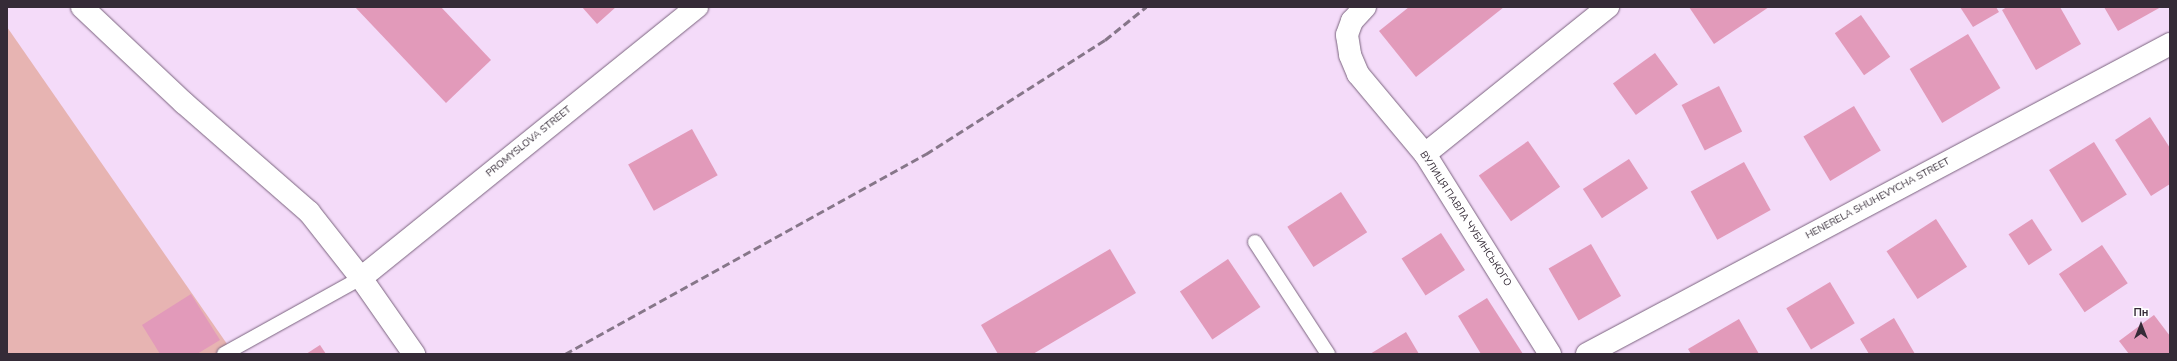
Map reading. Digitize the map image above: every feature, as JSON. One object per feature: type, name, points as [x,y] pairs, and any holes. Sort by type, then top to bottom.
[{"type":"street","points":[[82,7],[184,103],[309,212],[361,278],[412,350]]},
{"type":"street","name":"PROMYSLOVA STREET","points":[[361,278],[698,7]]},
{"type":"street","name":"ВУЛИЦЯ ПАВЛА ЧУБИНСЬКОГО","points":[[1365,7],[1352,21],[1347,35],[1350,55],[1358,74],[1425,154],[1550,354]]},
{"type":"street","points":[[1425,154],[1608,7]]},
{"type":"street","name":"HENERELA SHUHEVYCHA STREET","points":[[1587,354],[2170,44]]},
{"type":"lane","points":[[1255,242],[1328,354]]},
{"type":"lane","points":[[224,354],[361,278]]},
{"type":"shaded area","points":[[7,27],[234,354],[7,354]]},
{"type":"building","points":[[355,7],[441,7],[491,60],[446,103]]},
{"type":"building","points":[[582,7],[616,7],[597,24]]},
{"type":"building","points":[[1409,7],[1504,7],[1416,77],[1379,31]]},
{"type":"building","points":[[1689,7],[1769,7],[1714,44]]},
{"type":"building","points":[[1960,7],[1996,7],[1999,12],[1973,27]]},
{"type":"building","points":[[2007,7],[2060,7],[2081,44],[2036,70],[2002,10]]},
{"type":"building","points":[[2104,7],[2161,7],[2118,31]]},
{"type":"building","points":[[1861,15],[1890,57],[1864,75],[1835,33]]},
{"type":"building","points":[[1968,34],[2000,88],[1942,123],[1910,69]]},
{"type":"building","points":[[1655,53],[1678,85],[1636,115],[1613,84]]},
{"type":"building","points":[[1719,86],[1742,131],[1705,151],[1682,105]]},
{"type":"building","points":[[1854,106],[1881,151],[1830,181],[1803,136]]},
{"type":"building","points":[[2150,117],[2170,148],[2170,184],[2151,196],[2115,140]]},
{"type":"building","points":[[692,129],[718,175],[654,211],[628,164]]},
{"type":"building","points":[[1528,141],[1560,187],[1511,221],[1479,175]]},
{"type":"building","points":[[2094,142],[2127,195],[2082,223],[2049,170]]},
{"type":"building","points":[[1629,159],[1648,188],[1602,218],[1583,189]]},
{"type":"building","points":[[1744,162],[1771,210],[1717,240],[1691,192]]},
{"type":"building","points":[[1341,192],[1367,232],[1313,267],[1287,227]]},
{"type":"building","points":[[1936,219],[1967,267],[1918,299],[1887,251]]},
{"type":"building","points":[[2032,219],[2052,250],[2029,265],[2009,234]]},
{"type":"building","points":[[1441,233],[1465,270],[1426,295],[1402,259]]},
{"type":"building","points":[[1591,244],[1621,296],[1579,320],[1549,268]]},
{"type":"building","points":[[2102,245],[2128,283],[2085,312],[2059,274]]},
{"type":"building","points":[[1110,249],[1136,293],[1033,354],[998,354],[981,325]]},
{"type":"building","points":[[1228,259],[1260,307],[1212,340],[1180,291]]},
{"type":"building","points":[[1830,282],[1855,323],[1811,349],[1786,308]]},
{"type":"building","points":[[191,294],[220,340],[197,354],[160,354],[142,325]]},
{"type":"building","points":[[1487,298],[1523,354],[1481,354],[1458,316]]},
{"type":"building","points":[[2154,315],[2170,336],[2170,354],[2129,354],[2119,341]]},
{"type":"building","points":[[1894,318],[1915,354],[1869,354],[1860,339]]},
{"type":"building","points":[[1739,319],[1759,354],[1691,354],[1688,349]]},
{"type":"building","points":[[1406,332],[1419,354],[1370,354]]},
{"type":"building","points":[[320,345],[326,354],[306,354]]},
{"type":"railway","points":[[565,354],[926,154],[1105,40],[1146,7]]}]
